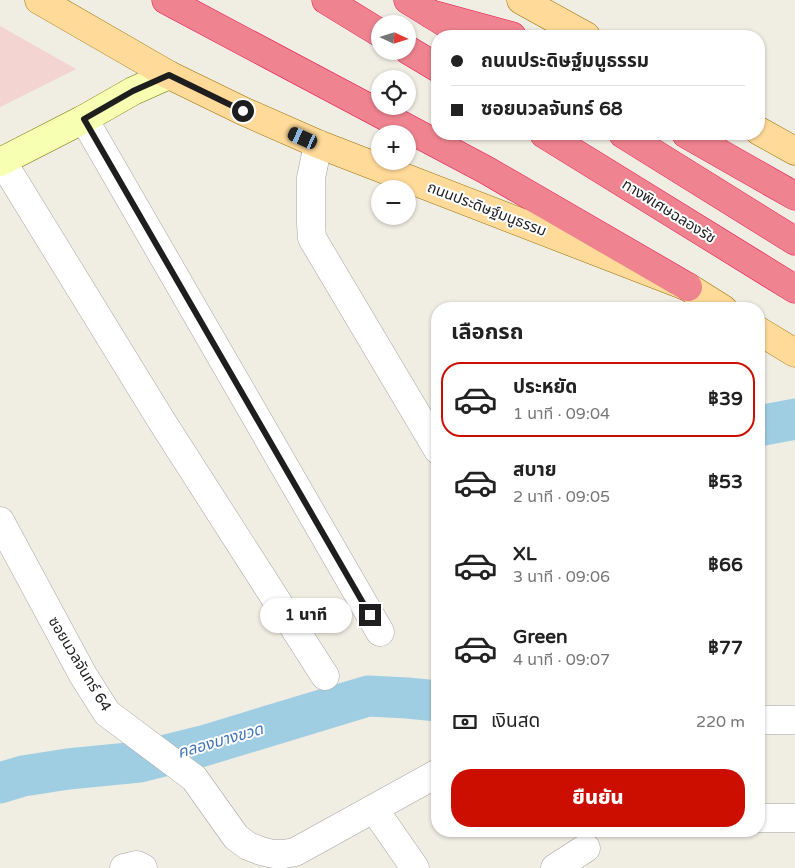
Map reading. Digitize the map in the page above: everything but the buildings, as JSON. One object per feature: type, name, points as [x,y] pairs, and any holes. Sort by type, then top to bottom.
[{"type":"highway","points":[[166,0],[486,170],[688,287]]},
{"type":"highway","points":[[326,0],[371,28]]},
{"type":"highway","points":[[408,0],[457,30]]},
{"type":"highway","points":[[431,14],[490,30]]},
{"type":"highway","points":[[416,55],[431,64]]},
{"type":"highway","name":"ทางพิเศษฉลองรัช","points":[[554,140],[795,289]]},
{"type":"highway","points":[[633,140],[795,241]]},
{"type":"highway","points":[[697,140],[795,196]]},
{"type":"main road","name":"ถนนประดิษฐ์มนูธรรม","points":[[39,0],[169,75],[243,111],[318,144],[688,287],[712,302]]},
{"type":"main road","points":[[520,0],[575,30]]},
{"type":"main road","points":[[1,162],[133,91],[169,75]]},
{"type":"main road","points":[[765,134],[795,151]]},
{"type":"main road","points":[[765,335],[795,353]]},
{"type":"street","points":[[84,119],[380,632]]},
{"type":"street","points":[[318,144],[311,178],[312,238],[431,438]]},
{"type":"street","points":[[1,162],[161,420],[325,676]]},
{"type":"street","name":"ซอยนวลจันทร์ 64","points":[[0,521],[83,675],[107,713],[194,778],[236,837],[248,846],[273,854],[295,852],[431,777]]},
{"type":"street","points":[[765,720],[795,720]]},
{"type":"street","points":[[374,809],[415,868]]},
{"type":"street","points":[[765,818],[795,818]]},
{"type":"street","points":[[555,868],[586,848]]},
{"type":"shaded area","points":[[0,26],[76,69],[0,107]]},
{"type":"waterway","name":"คลองบางขวด","points":[[765,425],[795,419]]},
{"type":"waterway","name":"คลองบางขวด","points":[[0,783],[23,776],[68,769],[139,762],[203,746],[368,696],[431,700]]},
{"type":"route","points":[[243,111],[169,75],[133,91],[84,119],[370,615]]}]
